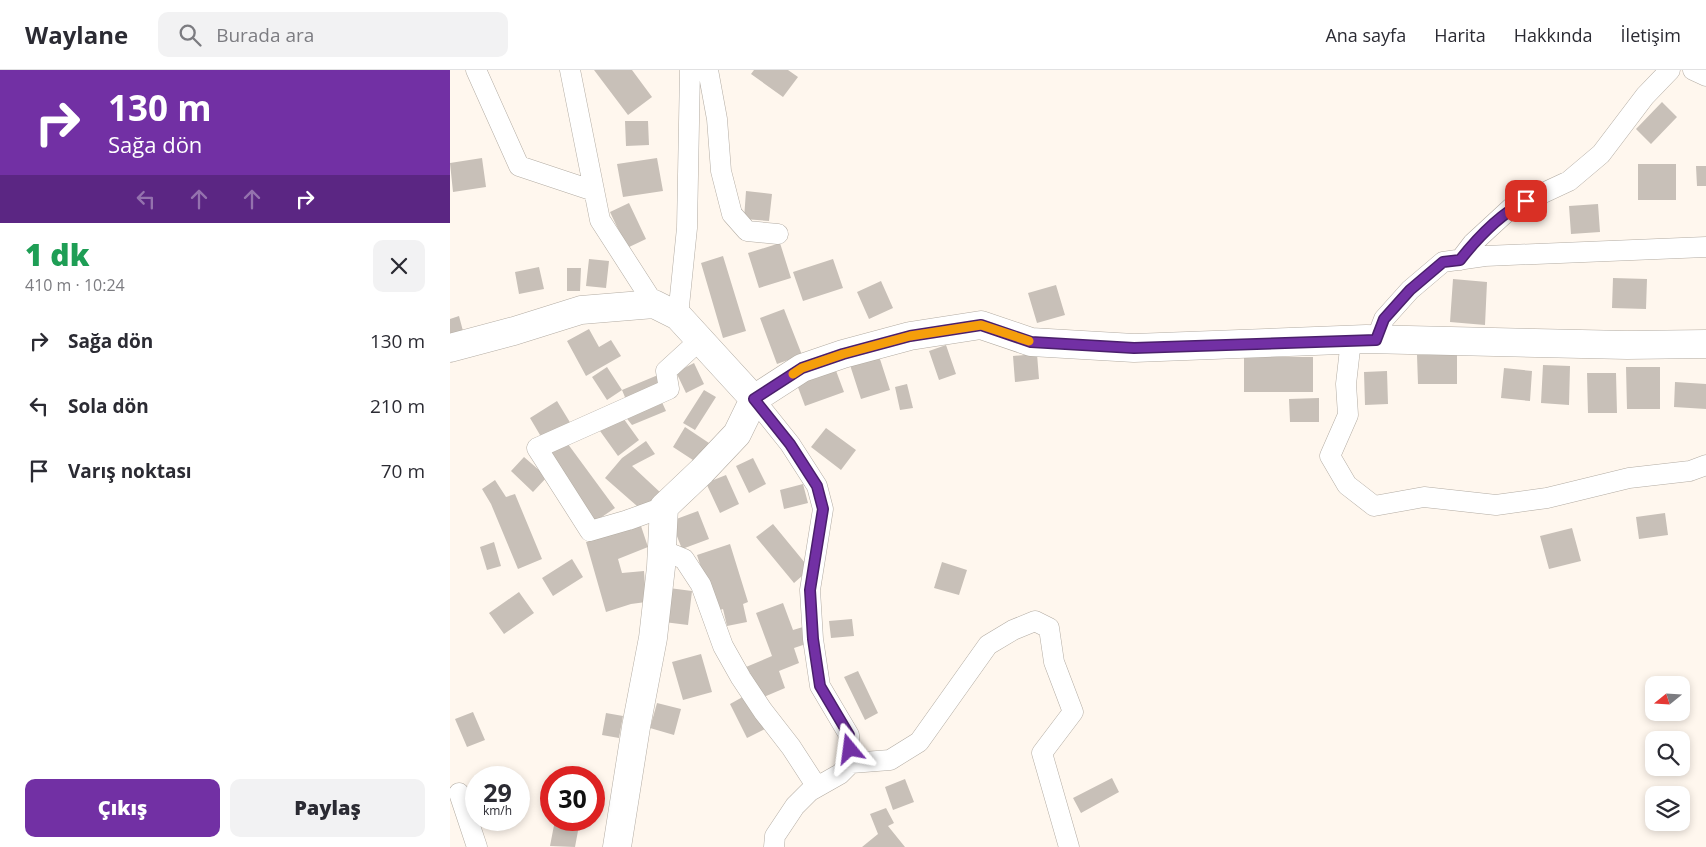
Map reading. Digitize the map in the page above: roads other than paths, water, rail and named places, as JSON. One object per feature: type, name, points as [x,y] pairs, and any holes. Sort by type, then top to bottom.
[{"type":"street","points":[[476,70],[519,166],[594,192]]},
{"type":"street","points":[[570,70],[600,220],[666,310],[701,339],[754,399],[790,444],[817,486],[823,509],[810,590],[813,639],[820,686],[849,735],[851,762]]},
{"type":"street","points":[[666,310],[687,228],[690,70]]},
{"type":"street","points":[[708,70],[717,119],[721,172],[732,214],[746,231],[778,234]]},
{"type":"street","points":[[1460,260],[1473,243],[1512,208],[1569,181],[1600,154],[1645,96],[1670,70]]},
{"type":"street","points":[[1693,70],[1706,76]]},
{"type":"street","points":[[1706,247],[1494,256],[1443,262],[1410,290],[1364,340],[1346,384],[1348,415],[1330,456],[1347,485],[1374,506],[1424,497],[1496,505],[1547,498],[1629,478],[1690,471],[1706,465]]},
{"type":"street","points":[[450,348],[514,331],[581,310],[666,310]]},
{"type":"street","points":[[701,339],[666,371],[669,389],[537,448],[590,532],[664,507],[702,471],[736,434],[754,399],[802,368],[843,354],[910,336],[981,325],[1031,342],[1134,348],[1364,340],[1627,345],[1706,344]]},
{"type":"street","points":[[617,847],[636,727],[653,638],[662,550],[664,507]]},
{"type":"street","points":[[662,550],[684,559],[701,585],[723,646],[741,678],[763,711],[791,747],[817,787]]},
{"type":"street","points":[[774,847],[775,836],[794,806],[810,791],[840,774],[851,762],[890,760],[919,742],[988,645],[1013,630],[1035,621],[1050,628],[1054,662],[1073,712],[1042,753],[1070,847]]},
{"type":"street","points":[[459,793],[477,847]]}]
